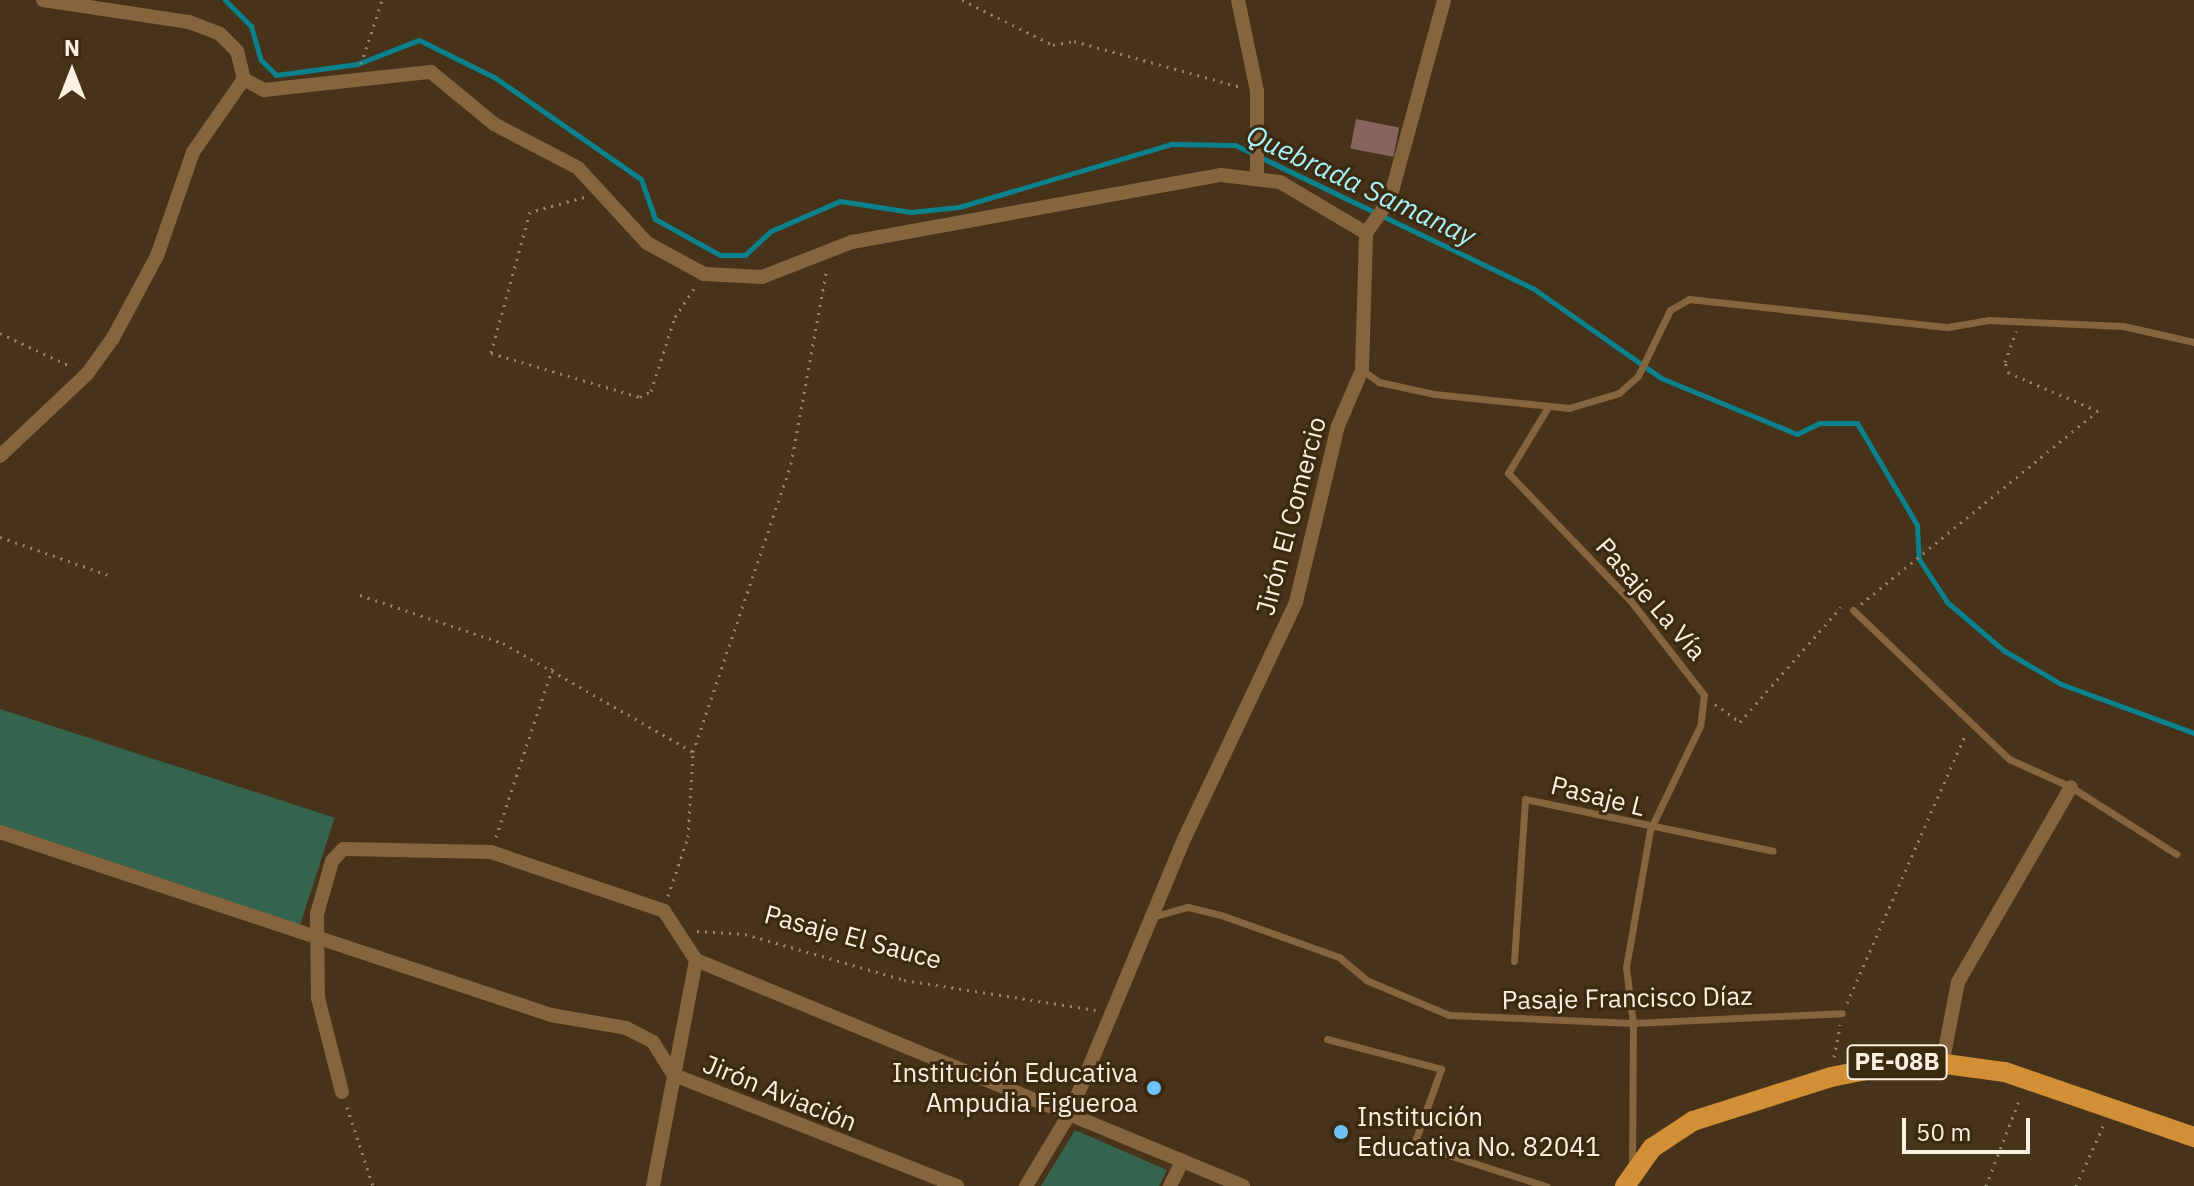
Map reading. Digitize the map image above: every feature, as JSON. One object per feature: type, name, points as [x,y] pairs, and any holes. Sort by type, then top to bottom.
[{"type":"main road","name":"PE-08B","points":[[1628,1181],[1652,1148],[1693,1121],[1831,1077],[1943,1060],[2027,1080],[2194,1137]]},
{"type":"street","points":[[43,0],[220,34],[237,51],[244,79],[264,90],[431,72],[494,124],[578,168],[647,243],[704,274],[762,277],[830,251],[1258,163],[1370,229],[1386,205],[1444,0]]},
{"type":"street","points":[[1238,0],[1257,91],[1258,163]]},
{"type":"street","points":[[0,456],[87,374],[157,256],[193,152],[244,79]]},
{"type":"street","name":"Jirón El Comercio","points":[[1026,1186],[1070,1113],[1150,918],[1284,634],[1338,426],[1362,370],[1370,229]]},
{"type":"street","points":[[1943,1060],[1958,982],[2071,787]]},
{"type":"street","points":[[0,832],[551,1015],[626,1028],[653,1042],[674,1075]]},
{"type":"street","points":[[342,1092],[318,998],[317,937],[332,861],[343,849],[491,852],[664,911],[696,960],[1243,1186]]},
{"type":"street","points":[[653,1186],[696,960]]},
{"type":"street","name":"Jirón Aviación","points":[[674,1075],[957,1186]]},
{"type":"street","points":[[1170,1186],[1182,1161]]},
{"type":"lane","points":[[1362,370],[1379,382],[1434,394],[1548,407],[1619,393],[1638,376],[1654,354],[1666,317],[1689,299],[1948,327],[2019,324],[2123,326],[2194,342]]},
{"type":"lane","name":"Pasaje La Vía","points":[[1548,407],[1508,473],[1630,600],[1704,695],[1700,726],[1650,830],[1626,967],[1633,1023],[1628,1181]]},
{"type":"lane","points":[[1853,610],[1922,669],[1970,725],[2009,759],[2071,787],[2176,854]]},
{"type":"lane","name":"Pasaje L","points":[[1514,961],[1525,799],[1650,830],[1773,851]]},
{"type":"lane","name":"Pasaje Francisco Díaz","points":[[1150,918],[1188,907],[1221,915],[1339,957],[1366,980],[1449,1015],[1633,1023],[1842,1013]]},
{"type":"lane","points":[[1327,1039],[1441,1069],[1414,1144],[1546,1186]]},
{"type":"path","points":[[361,56],[382,0]]},
{"type":"path","points":[[962,0],[1053,45],[1074,41],[1257,91]]},
{"type":"path","points":[[602,191],[530,212],[491,353],[640,397],[651,391],[675,317],[704,274]]},
{"type":"path","points":[[664,911],[688,837],[693,752],[791,464],[830,251]]},
{"type":"path","points":[[1704,695],[1740,722],[1842,605],[1853,610],[2098,411],[2009,373],[2005,362],[2019,324]]},
{"type":"path","points":[[0,333],[87,374]]},
{"type":"path","points":[[0,537],[111,576]]},
{"type":"path","points":[[360,595],[429,613],[553,667],[693,752]]},
{"type":"path","points":[[491,852],[553,667]]},
{"type":"path","points":[[1831,1077],[1842,1013],[1970,725]]},
{"type":"path","name":"Pasaje El Sauce","points":[[676,929],[745,934],[904,980],[1112,1012]]},
{"type":"path","points":[[1986,1186],[2027,1080]]},
{"type":"path","points":[[342,1092],[373,1186]]},
{"type":"path","points":[[2076,1186],[2110,1110]]},
{"type":"green space","points":[[0,709],[335,818],[298,930],[0,833]]},
{"type":"green space","points":[[1075,1130],[1167,1170],[1159,1186],[1041,1186]]},
{"type":"building","points":[[1356,119],[1399,127],[1393,157],[1350,148]]},
{"type":"waterway","name":"Quebrada Samanay","points":[[225,0],[251,26],[261,60],[276,75],[357,64],[419,40],[494,77],[641,179],[655,219],[720,255],[745,255],[771,231],[840,201],[911,212],[959,207],[1172,144],[1235,145],[1534,289],[1661,378],[1797,434],[1820,423],[1857,423],[1917,525],[1919,559],[1947,602],[2003,650],[2061,684],[2194,733]]},
{"type":"place","name":"Institución Educativa Ampudia Figueroa","points":[[1154,1088]]},
{"type":"place","name":"Institución Educativa No. 82041","points":[[1341,1132]]}]
